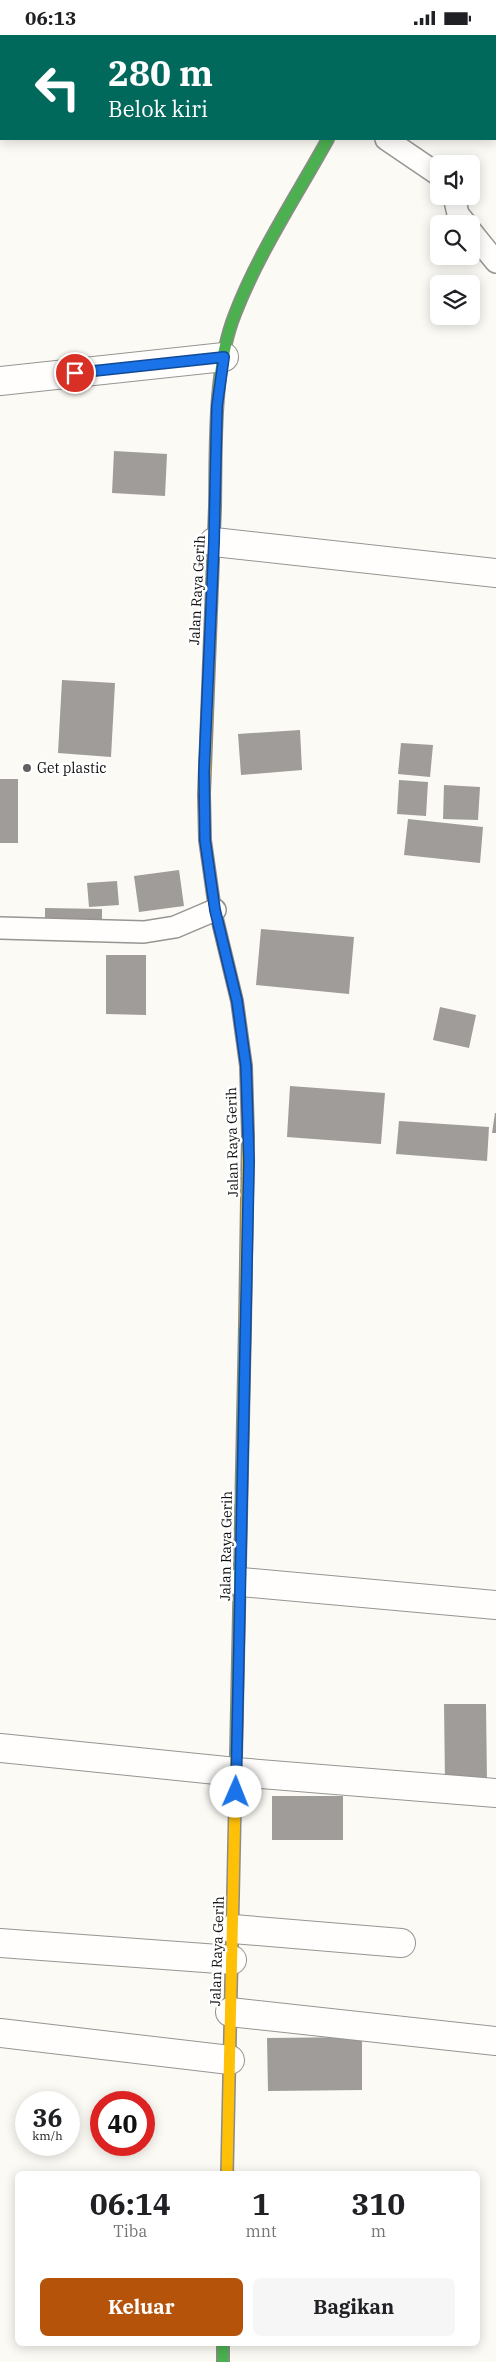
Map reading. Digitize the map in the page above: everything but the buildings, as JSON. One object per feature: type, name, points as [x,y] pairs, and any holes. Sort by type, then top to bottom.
[{"type":"street","name":"Jalan Raya Gerih","points":[[227,2171],[249,1161],[246,1076],[237,1001],[215,910],[205,840],[204,772],[214,542],[217,406],[224,357],[234,315],[258,265],[327,140]]},
{"type":"street","points":[[0,381],[224,357]]},
{"type":"street","points":[[214,542],[496,573]]},
{"type":"street","points":[[240,1581],[496,1605]]},
{"type":"street","points":[[0,1748],[236,1772],[496,1793]]},
{"type":"street","points":[[233,1929],[401,1943]]},
{"type":"street","points":[[0,1943],[232,1961]]},
{"type":"street","points":[[230,2012],[496,2041]]},
{"type":"street","points":[[0,2033],[230,2060]]},
{"type":"street","points":[[222,2346],[222,2362]]},
{"type":"lane","points":[[387,140],[430,169]]},
{"type":"lane","points":[[480,242],[496,262]]},
{"type":"lane","points":[[0,928],[144,932],[176,927],[215,910]]},
{"type":"traffic: fast","points":[[215,507],[217,409],[219,384],[228,336],[235,314],[255,269],[327,140]]},
{"type":"traffic: fast","points":[[236,1756],[245,1326]]},
{"type":"traffic: fast","points":[[223,2346],[223,2362]]},
{"type":"traffic: slow","points":[[204,794],[215,507]]},
{"type":"traffic: slow","points":[[245,1326],[248,1135]]},
{"type":"traffic: slow","points":[[227,2171],[236,1756]]},
{"type":"traffic: jam","points":[[204,794],[205,840],[215,910],[237,1001],[246,1066],[248,1135]]},
{"type":"place","name":"Get plastic","points":[[27,768]]},
{"type":"route","points":[[75,373],[224,357],[217,406],[214,542],[204,789],[205,840],[215,910],[237,1001],[246,1066],[249,1161],[236,1792]]}]
